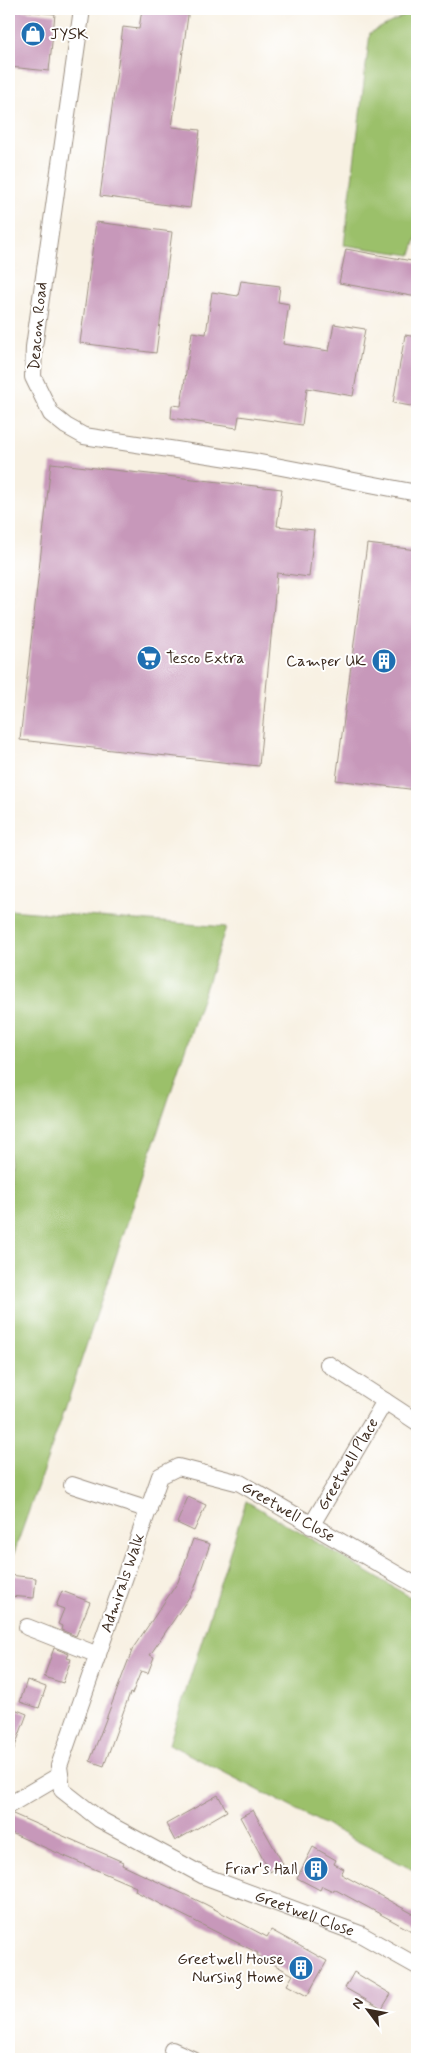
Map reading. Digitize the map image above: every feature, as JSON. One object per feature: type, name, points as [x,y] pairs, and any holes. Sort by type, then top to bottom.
[{"type":"street","name":"Deacon Road","points":[[82,9],[34,346],[33,377],[51,414],[66,426],[84,436],[254,462],[417,493]]},
{"type":"street","name":"Greetwell Place","points":[[328,1364],[417,1422]]},
{"type":"street","name":"Greetwell Place","points":[[311,1526],[386,1401]]},
{"type":"street","name":"Greetwell Close","points":[[178,1467],[240,1483],[417,1586]]},
{"type":"street","name":"Admirals Walk","points":[[61,1783],[59,1766],[160,1476],[178,1467]]},
{"type":"street","points":[[72,1485],[149,1510]]},
{"type":"street","name":"Admirals Walk","points":[[27,1627],[98,1655]]},
{"type":"street","name":"Greetwell Close","points":[[61,1783],[100,1819],[204,1876],[360,1934],[417,1966]]},
{"type":"street","points":[[9,1805],[61,1783]]},
{"type":"street","points":[[172,2050],[192,2059]]},
{"type":"green space","points":[[417,9],[417,236],[411,255],[344,245],[370,33]]},
{"type":"green space","points":[[9,910],[226,927],[65,1409],[9,1567]]},
{"type":"green space","points":[[246,1501],[417,1601],[417,1872],[169,1744]]},
{"type":"building","points":[[9,9],[55,14],[49,71],[9,67]]},
{"type":"building","points":[[142,9],[189,9],[172,127],[200,130],[190,208],[100,196],[123,27],[139,29]]},
{"type":"building","points":[[96,222],[172,232],[156,353],[80,343]]},
{"type":"building","points":[[346,249],[417,262],[417,297],[339,283]]},
{"type":"building","points":[[241,281],[280,286],[278,302],[289,304],[283,344],[329,351],[334,324],[365,329],[353,396],[307,388],[302,425],[239,416],[237,428],[171,418],[172,405],[181,406],[192,332],[206,334],[212,292],[238,296]]},
{"type":"building","points":[[405,335],[417,337],[417,407],[393,403]]},
{"type":"building","name":"Tesco Extra","points":[[51,463],[282,489],[277,526],[314,530],[309,577],[277,573],[259,766],[20,740]]},
{"type":"building","name":"Camper UK","points":[[367,544],[417,550],[417,790],[336,780]]},
{"type":"building","points":[[188,1497],[206,1505],[194,1531],[177,1523]]},
{"type":"building","points":[[193,1539],[210,1544],[194,1590],[150,1655],[154,1657],[148,1673],[141,1671],[132,1694],[130,1693],[104,1766],[90,1761],[133,1648],[178,1582]]},
{"type":"building","points":[[9,1575],[36,1578],[34,1598],[9,1596]]},
{"type":"building","points":[[62,1591],[90,1602],[76,1636],[61,1630],[62,1626],[58,1624],[64,1609],[56,1606]]},
{"type":"building","points":[[54,1648],[69,1654],[67,1658],[71,1659],[63,1683],[44,1677]]},
{"type":"building","points":[[27,1680],[46,1687],[39,1708],[20,1702]]},
{"type":"building","points":[[12,1708],[27,1714],[10,1760],[9,1716]]},
{"type":"building","points":[[218,1795],[227,1811],[175,1841],[166,1824]]},
{"type":"building","points":[[253,1810],[283,1864],[270,1872],[240,1817]]},
{"type":"building","points":[[13,1814],[123,1862],[122,1865],[205,1904],[267,1937],[271,1930],[327,1961],[307,1996],[287,1985],[293,1975],[257,1955],[258,1953],[135,1891],[136,1887],[9,1832],[9,1815]]},
{"type":"building","points":[[313,1847],[336,1860],[334,1864],[344,1869],[341,1874],[417,1916],[417,1934],[334,1889],[333,1891],[322,1886],[320,1890],[297,1878]]},
{"type":"building","points":[[354,1972],[391,1994],[382,2009],[345,1988]]},
{"type":"place","name":"JYSK","points":[[33,34]]},
{"type":"place","name":"Tesco Extra","points":[[149,658]]},
{"type":"place","name":"Camper UK","points":[[384,661]]},
{"type":"place","name":"Friar's Hall","points":[[316,1869]]},
{"type":"place","name":"Greetwell House Nursing Home","points":[[301,1968]]}]
